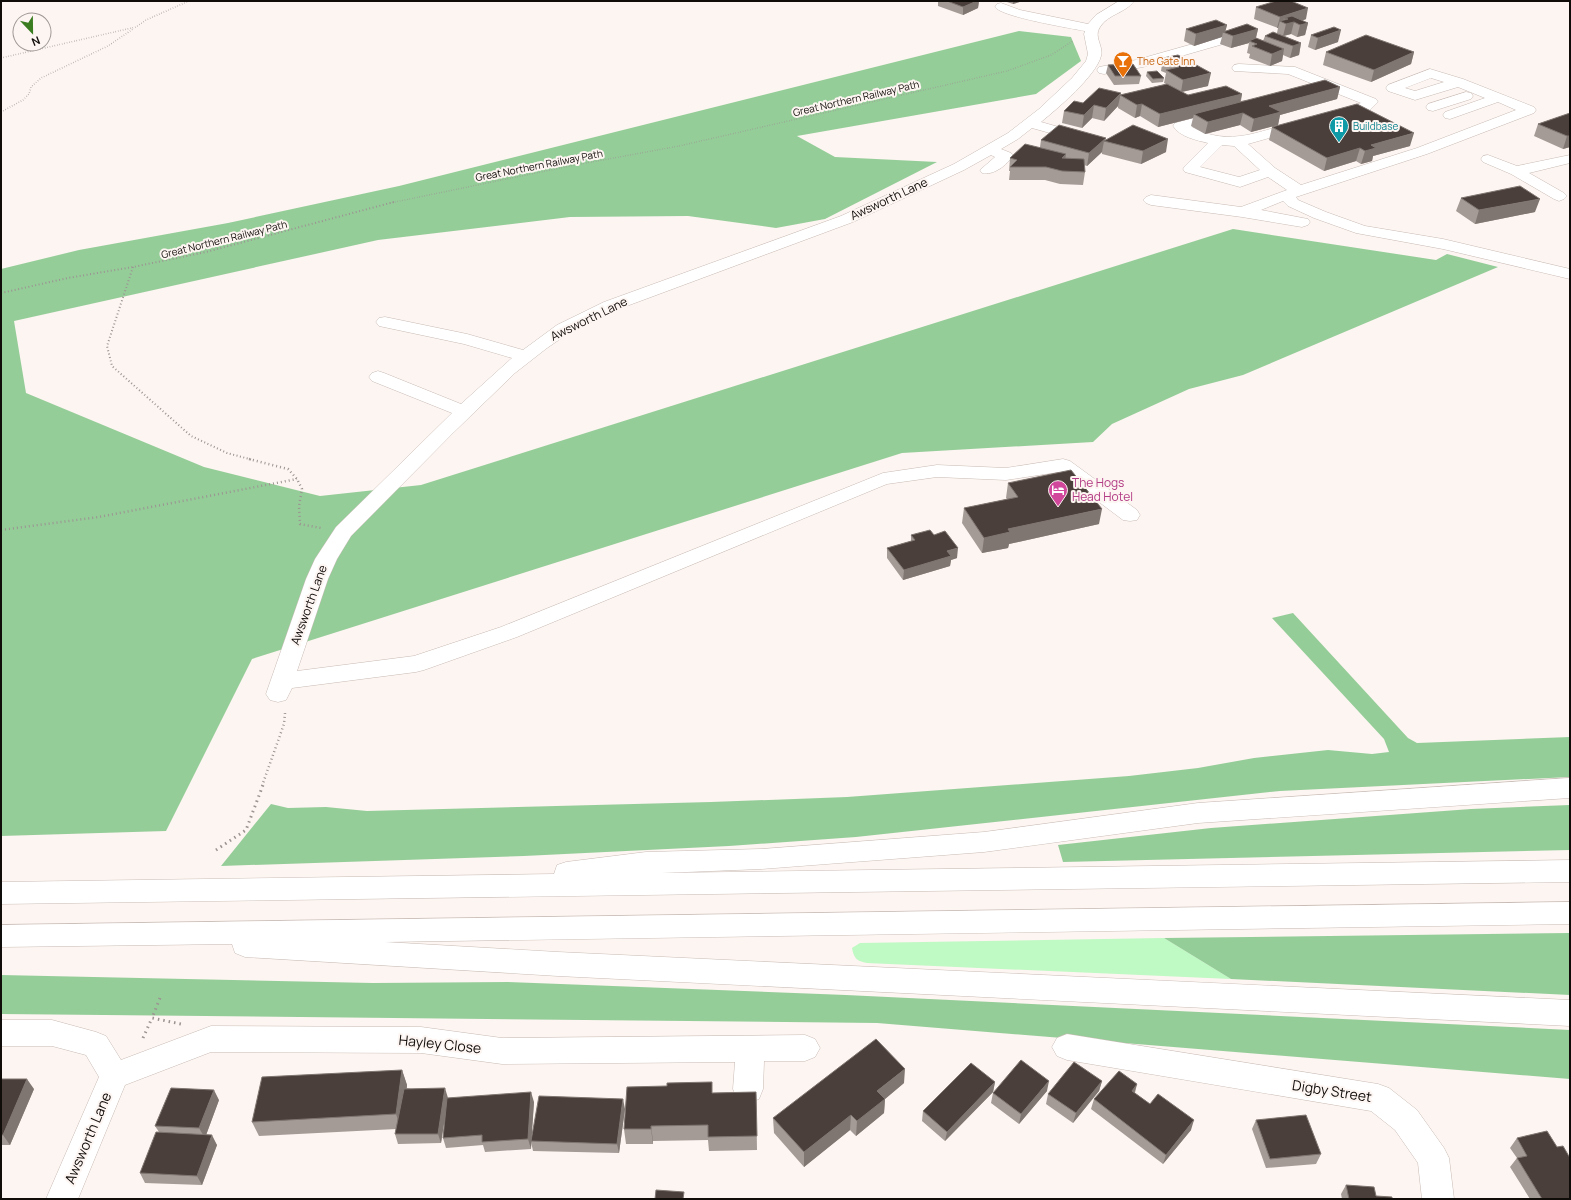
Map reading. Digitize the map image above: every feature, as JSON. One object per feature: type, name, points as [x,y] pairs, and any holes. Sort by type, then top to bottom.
[{"type":"main road","points":[[1001,7],[1018,13],[1092,29],[1100,18],[1128,1]]},
{"type":"main road","name":"Awsworth Lane","points":[[280,688],[317,579],[326,559],[344,532],[509,369],[563,329],[610,306],[847,219],[959,167],[1014,136],[1044,112],[1083,74],[1092,62],[1095,54],[1090,34],[1092,29]]},
{"type":"main road","points":[[1083,74],[1138,64],[1246,33]]},
{"type":"main road","points":[[1239,68],[1290,70],[1371,102],[1365,107]]},
{"type":"main road","points":[[1242,212],[1292,193],[1422,151],[1529,110],[1458,82],[1430,73],[1393,88],[1415,96]]},
{"type":"main road","points":[[1232,112],[1180,126],[1189,132],[1206,139],[1238,142],[1365,107],[1415,96],[1458,82]]},
{"type":"main road","points":[[1306,91],[1328,85]]},
{"type":"main road","points":[[1433,107],[1481,91]]},
{"type":"main road","points":[[1450,115],[1498,98]]},
{"type":"main road","points":[[1468,121],[1513,104]]},
{"type":"main road","points":[[1030,123],[1091,140]]},
{"type":"main road","points":[[1219,140],[1190,169],[1240,182],[1270,170]]},
{"type":"main road","points":[[1238,142],[1270,170],[1292,193],[1293,203],[1320,215],[1362,230],[1443,244],[1570,274]]},
{"type":"main road","points":[[987,170],[1006,156],[990,149]]},
{"type":"main road","points":[[1488,159],[1516,171],[1560,196]]},
{"type":"main road","points":[[1516,171],[1570,159]]},
{"type":"main road","points":[[1151,200],[1242,212],[1302,222]]},
{"type":"main road","points":[[385,322],[467,339],[526,356]]},
{"type":"main road","points":[[378,377],[465,412]]},
{"type":"main road","points":[[280,688],[416,664],[509,632],[884,479],[937,471],[1006,474],[1063,465],[1130,515]]},
{"type":"main road","points":[[456,887],[646,863],[761,859],[984,842],[1198,813],[1570,788]]},
{"type":"main road","points":[[1,893],[1570,871]]},
{"type":"main road","points":[[1,936],[1570,913]]},
{"type":"main road","points":[[90,935],[558,964],[877,978],[1570,1013]]},
{"type":"main road","points":[[1,1033],[52,1033],[96,1045],[114,1076]]},
{"type":"main road","name":"Hayley Close","points":[[114,1076],[211,1039],[421,1040],[502,1051],[805,1048]]},
{"type":"main road","name":"Digby Street","points":[[1067,1047],[1378,1098],[1406,1120],[1433,1158],[1438,1199]]},
{"type":"main road","points":[[748,1089],[750,1048]]},
{"type":"main road","name":"Awsworth Lane","points":[[62,1199],[114,1076]]},
{"type":"path","points":[[1,112],[23,100],[29,94],[30,87],[41,78],[108,46],[146,20],[190,1]]},
{"type":"path","points":[[1,58],[136,27]]},
{"type":"path","name":"Great Northern Railway Path","points":[[1,293],[68,278],[133,267],[206,252],[393,202],[570,166],[679,146],[1006,71],[1051,55],[1075,40]]},
{"type":"path","points":[[133,267],[107,346],[112,366],[191,436],[227,453],[288,469],[297,479],[302,489],[299,506],[300,524],[344,532]]},
{"type":"path","points":[[1,530],[99,517],[297,479]]},
{"type":"path","points":[[216,850],[246,830],[284,724],[287,695],[280,688]]},
{"type":"path","points":[[160,998],[152,1018],[183,1024]]},
{"type":"green space","points":[[1019,31],[1071,37],[1081,61],[1036,94],[797,136],[835,157],[937,162],[825,219],[776,228],[688,216],[570,217],[378,240],[14,321],[26,393],[204,467],[320,496],[421,485],[1233,229],[1436,260],[1447,254],[1498,267],[1243,375],[1189,389],[1112,424],[1093,442],[902,453],[252,659],[166,831],[1,836],[1,269],[79,250],[228,223],[399,186]]},
{"type":"green space","points":[[1293,613],[1408,738],[1417,743],[1570,737],[1570,777],[1280,791],[856,837],[729,846],[524,856],[221,866],[271,804],[288,808],[326,807],[367,811],[847,797],[1129,776],[1198,768],[1254,758],[1328,750],[1372,754],[1389,752],[1384,739],[1272,618]]},
{"type":"green space","points":[[1570,805],[1570,850],[1063,862],[1058,845],[1211,828],[1471,809]]},
{"type":"green space","points":[[1570,933],[1570,995],[1231,979],[1164,938]]},
{"type":"green space","points":[[1164,938],[1231,979],[867,963],[856,959],[852,948],[860,943]]},
{"type":"green space","points":[[1,975],[373,983],[507,982],[846,995],[1570,1030],[1570,1079],[877,1023],[1,1014]]},
{"type":"building","points":[[947,1],[977,1],[963,7]]},
{"type":"building","points":[[1276,1],[1291,1],[1308,8],[1280,17],[1256,7]]},
{"type":"building","points":[[1292,16],[1308,23],[1300,25],[1294,22],[1286,24],[1280,21],[1288,19],[1284,18]]},
{"type":"building","points":[[1216,20],[1227,25],[1196,34],[1186,29]]},
{"type":"building","points":[[1247,24],[1258,29],[1233,36],[1223,32]]},
{"type":"building","points":[[1334,27],[1341,30],[1318,38],[1311,35]]},
{"type":"building","points":[[1273,32],[1301,43],[1293,46],[1265,36]]},
{"type":"building","points":[[1366,35],[1414,52],[1374,70],[1326,52]]},
{"type":"building","points":[[1256,38],[1284,49],[1272,54],[1252,46],[1257,44],[1249,41]]},
{"type":"building","points":[[1178,55],[1211,73],[1183,80],[1166,70],[1179,67],[1163,58]]},
{"type":"building","points":[[1133,64],[1141,76],[1115,76],[1108,65]]},
{"type":"building","points":[[1157,71],[1164,78],[1153,79],[1147,72]]},
{"type":"building","points":[[1325,80],[1340,87],[1269,106],[1281,112],[1254,119],[1243,113],[1208,122],[1194,114]]},
{"type":"building","points":[[1167,84],[1188,95],[1226,86],[1242,94],[1160,114],[1142,104],[1137,105],[1120,95]]},
{"type":"building","points":[[1099,88],[1121,93],[1106,108],[1094,105],[1084,115],[1064,111],[1074,101],[1083,103]]},
{"type":"building","points":[[1357,104],[1414,133],[1371,145],[1376,148],[1365,151],[1360,148],[1327,158],[1272,127]]},
{"type":"building","points":[[1570,113],[1570,136],[1538,124]]},
{"type":"building","points":[[1059,125],[1106,138],[1089,153],[1041,140]]},
{"type":"building","points":[[1133,125],[1168,139],[1143,151],[1104,141]]},
{"type":"building","points":[[1025,144],[1066,154],[1062,158],[1084,159],[1085,172],[1062,171],[1046,167],[1010,167],[1017,160],[1010,158]]},
{"type":"building","points":[[1520,186],[1540,199],[1479,210],[1461,198]]},
{"type":"building","points":[[1071,470],[1102,509],[1008,529],[1010,532],[984,538],[964,508],[1018,497],[1008,483]]},
{"type":"building","points":[[930,530],[934,535],[945,531],[958,548],[947,551],[951,556],[904,570],[887,548],[915,540],[911,535]]},
{"type":"building","points":[[876,1039],[905,1069],[877,1091],[885,1099],[857,1121],[851,1115],[804,1152],[773,1118]]},
{"type":"building","points":[[1021,1060],[1049,1081],[1021,1114],[993,1093]]},
{"type":"building","points":[[1074,1062],[1102,1081],[1076,1113],[1048,1094]]},
{"type":"building","points":[[971,1063],[995,1082],[947,1132],[923,1111]]},
{"type":"building","points":[[402,1070],[396,1114],[252,1122],[262,1077]]},
{"type":"building","points":[[1119,1071],[1137,1084],[1132,1091],[1150,1104],[1158,1094],[1194,1120],[1166,1155],[1094,1099]]},
{"type":"building","points":[[1,1079],[27,1079],[3,1135],[1,1135]]},
{"type":"building","points":[[712,1082],[712,1093],[756,1092],[757,1136],[708,1137],[708,1125],[651,1126],[651,1129],[624,1129],[627,1087],[667,1086],[667,1083]]},
{"type":"building","points":[[171,1088],[214,1090],[199,1128],[155,1126]]},
{"type":"building","points":[[445,1088],[438,1134],[395,1134],[404,1089]]},
{"type":"building","points":[[531,1092],[528,1139],[482,1142],[482,1135],[443,1138],[447,1098]]},
{"type":"building","points":[[539,1096],[623,1099],[617,1144],[531,1141]]},
{"type":"building","points":[[1306,1115],[1321,1154],[1270,1159],[1256,1120]]},
{"type":"building","points":[[1547,1131],[1557,1147],[1563,1146],[1570,1158],[1570,1199],[1542,1199],[1517,1158],[1527,1156],[1517,1138]]},
{"type":"building","points":[[156,1132],[212,1135],[197,1176],[140,1173]]},
{"type":"building","points":[[1346,1185],[1374,1187],[1376,1196],[1392,1197],[1392,1199],[1349,1199]]},
{"type":"building","points":[[656,1190],[684,1192],[683,1199],[655,1199]]},
{"type":"place","name":"The Gate Inn","points":[[1123,78]]},
{"type":"place","name":"Buildbase","points":[[1339,143]]},
{"type":"place","name":"The Hogs Head Hotel","points":[[1058,507]]}]
